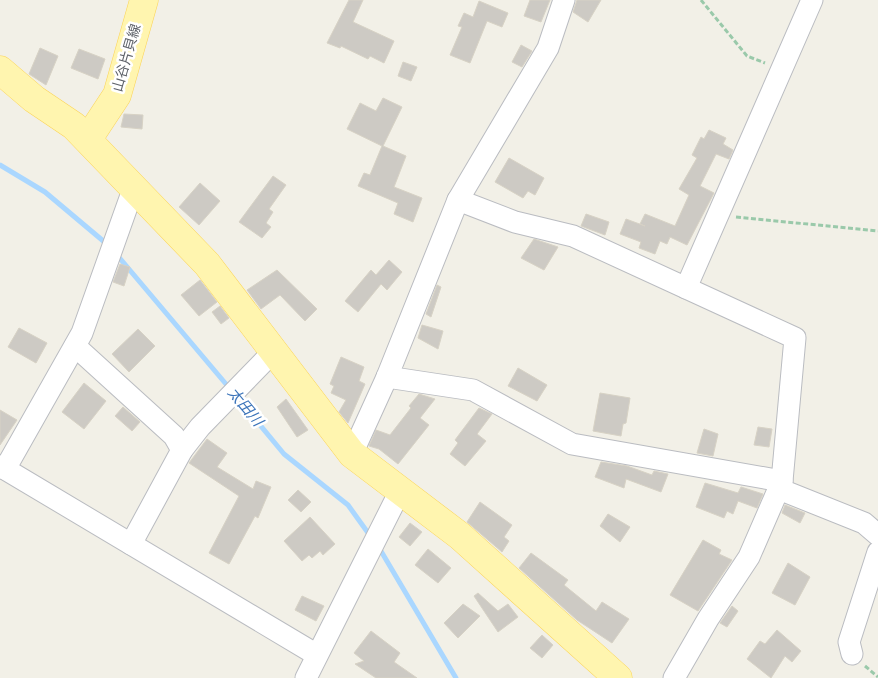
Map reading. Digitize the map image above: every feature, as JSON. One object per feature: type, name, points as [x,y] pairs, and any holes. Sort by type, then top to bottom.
[{"type":"main road","name":"山谷片貝線","points":[[88,140],[117,95],[144,0]]},
{"type":"main road","points":[[0,70],[34,99],[74,126],[207,264],[352,454],[460,536],[618,678]]},
{"type":"street","points":[[352,454],[388,377],[458,200],[548,48],[564,0]]},
{"type":"street","points":[[686,288],[812,0]]},
{"type":"street","points":[[134,187],[82,333],[2,468],[317,655]]},
{"type":"street","points":[[458,200],[515,222],[573,236],[794,338],[780,485],[749,557],[708,618],[674,678]]},
{"type":"street","points":[[75,346],[174,436],[182,450]]},
{"type":"street","points":[[131,544],[182,450],[200,427],[273,352]]},
{"type":"street","points":[[388,377],[473,390],[572,444],[780,485],[864,523],[878,535]]},
{"type":"street","points":[[306,678],[400,491]]},
{"type":"street","points":[[852,654],[849,642],[878,552]]},
{"type":"path","points":[[700,0],[747,56],[780,70]]},
{"type":"path","points":[[718,215],[878,231]]},
{"type":"building","points":[[349,0],[363,0],[353,22],[394,41],[384,63],[370,56],[368,59],[341,46],[340,48],[327,43]]},
{"type":"building","points":[[530,0],[550,0],[541,22],[524,16]]},
{"type":"building","points":[[577,0],[601,0],[588,22],[573,12]]},
{"type":"building","points":[[479,1],[508,13],[502,27],[487,21],[470,63],[450,55],[462,27],[458,26],[464,13],[473,17]]},
{"type":"building","points":[[521,45],[532,51],[522,67],[512,62]]},
{"type":"building","points":[[40,48],[58,56],[46,85],[29,74]]},
{"type":"building","points":[[79,49],[105,59],[98,79],[71,68]]},
{"type":"building","points":[[403,62],[417,67],[411,81],[398,76]]},
{"type":"building","points":[[383,98],[402,107],[383,146],[406,156],[394,187],[422,198],[413,222],[394,214],[398,203],[358,186],[364,173],[370,175],[382,146],[347,129],[360,103],[376,111]]},
{"type":"building","points":[[124,114],[143,115],[142,129],[121,127]]},
{"type":"building","points":[[709,130],[726,138],[723,144],[733,150],[729,159],[716,154],[700,186],[714,193],[687,245],[670,237],[667,244],[660,241],[655,254],[639,248],[641,242],[620,234],[626,219],[645,226],[640,224],[645,214],[675,226],[689,195],[679,189],[697,158],[692,155],[701,137],[704,139]]},
{"type":"building","points":[[509,158],[544,178],[535,195],[528,191],[523,198],[495,182]]},
{"type":"building","points":[[273,176],[286,185],[269,209],[273,212],[266,223],[271,227],[262,238],[239,222]]},
{"type":"building","points":[[200,183],[220,201],[199,225],[179,207]]},
{"type":"building","points":[[586,214],[609,222],[605,235],[581,226]]},
{"type":"building","points":[[534,239],[558,247],[544,270],[521,258]]},
{"type":"building","points":[[389,260],[402,272],[387,290],[381,284],[358,312],[345,301],[371,270],[376,275]]},
{"type":"building","points":[[120,264],[130,267],[124,286],[113,282]]},
{"type":"building","points":[[277,270],[317,309],[305,321],[280,295],[261,309],[247,290]]},
{"type":"building","points":[[200,280],[217,302],[199,316],[181,295]]},
{"type":"building","points":[[437,285],[441,287],[431,317],[426,314]]},
{"type":"building","points":[[220,306],[229,318],[221,324],[212,312]]},
{"type":"building","points":[[422,325],[443,331],[438,349],[418,338]]},
{"type":"building","points":[[19,328],[47,343],[36,363],[8,347]]},
{"type":"building","points":[[138,329],[155,346],[129,372],[112,354]]},
{"type":"building","points":[[341,357],[364,367],[359,381],[365,384],[348,423],[339,412],[346,400],[331,393],[334,386],[330,384]]},
{"type":"building","points":[[518,368],[547,385],[537,401],[508,386]]},
{"type":"building","points":[[84,383],[106,401],[84,429],[62,412]]},
{"type":"building","points":[[600,393],[630,398],[626,423],[623,424],[621,436],[593,431]]},
{"type":"building","points":[[419,394],[435,399],[420,418],[429,425],[398,464],[379,449],[369,446],[376,430],[390,435],[411,408],[409,406]]},
{"type":"building","points":[[286,399],[308,430],[297,437],[277,407]]},
{"type":"building","points":[[123,407],[140,422],[132,431],[115,416]]},
{"type":"building","points":[[479,408],[492,414],[477,434],[486,441],[465,466],[450,454],[458,443],[455,440]]},
{"type":"building","points":[[0,410],[17,420],[0,445]]},
{"type":"building","points":[[758,427],[772,429],[769,447],[754,445]]},
{"type":"building","points":[[704,429],[718,434],[713,456],[697,453]]},
{"type":"building","points":[[207,439],[227,453],[217,467],[253,489],[256,481],[271,487],[258,518],[255,516],[229,564],[209,553],[239,496],[189,463]]},
{"type":"building","points":[[601,462],[627,466],[652,475],[654,471],[668,474],[661,492],[626,479],[624,488],[595,477]]},
{"type":"building","points":[[705,483],[738,493],[741,487],[763,494],[757,508],[738,501],[733,514],[727,511],[724,518],[696,507]]},
{"type":"building","points":[[298,490],[311,502],[301,512],[288,500]]},
{"type":"building","points":[[480,502],[512,525],[504,537],[509,541],[502,552],[467,522]]},
{"type":"building","points":[[785,505],[805,513],[800,523],[782,513]]},
{"type":"building","points":[[608,514],[630,527],[620,542],[600,526]]},
{"type":"building","points":[[310,517],[335,544],[323,555],[320,551],[312,558],[309,555],[302,561],[284,541]]},
{"type":"building","points":[[410,523],[422,532],[410,546],[399,537]]},
{"type":"building","points":[[703,540],[721,550],[719,554],[732,560],[698,611],[670,595]]},
{"type":"building","points":[[428,549],[451,568],[438,583],[415,565]]},
{"type":"building","points":[[531,553],[568,580],[564,585],[596,611],[602,602],[629,619],[612,643],[577,620],[519,568]]},
{"type":"building","points":[[788,563],[810,577],[795,605],[772,593]]},
{"type":"building","points":[[478,593],[498,611],[508,604],[518,617],[498,632],[474,596]]},
{"type":"building","points":[[302,596],[324,606],[316,621],[295,610]]},
{"type":"building","points":[[463,604],[480,616],[458,638],[444,623]]},
{"type":"building","points":[[732,606],[738,611],[727,627],[720,623]]},
{"type":"building","points":[[777,630],[801,651],[792,662],[785,656],[771,678],[747,659],[760,641],[765,644]]},
{"type":"building","points":[[371,631],[400,653],[394,662],[417,678],[376,678],[355,664],[364,661],[354,653]]},
{"type":"building","points":[[542,635],[553,645],[542,658],[530,648]]},
{"type":"waterway","name":"太田川","points":[[0,165],[45,192],[108,245]]},
{"type":"waterway","name":"太田川","points":[[117,255],[231,390]]},
{"type":"waterway","name":"太田川","points":[[236,396],[284,454],[348,505],[371,537]]},
{"type":"waterway","name":"太田川","points":[[378,546],[456,678]]}]
